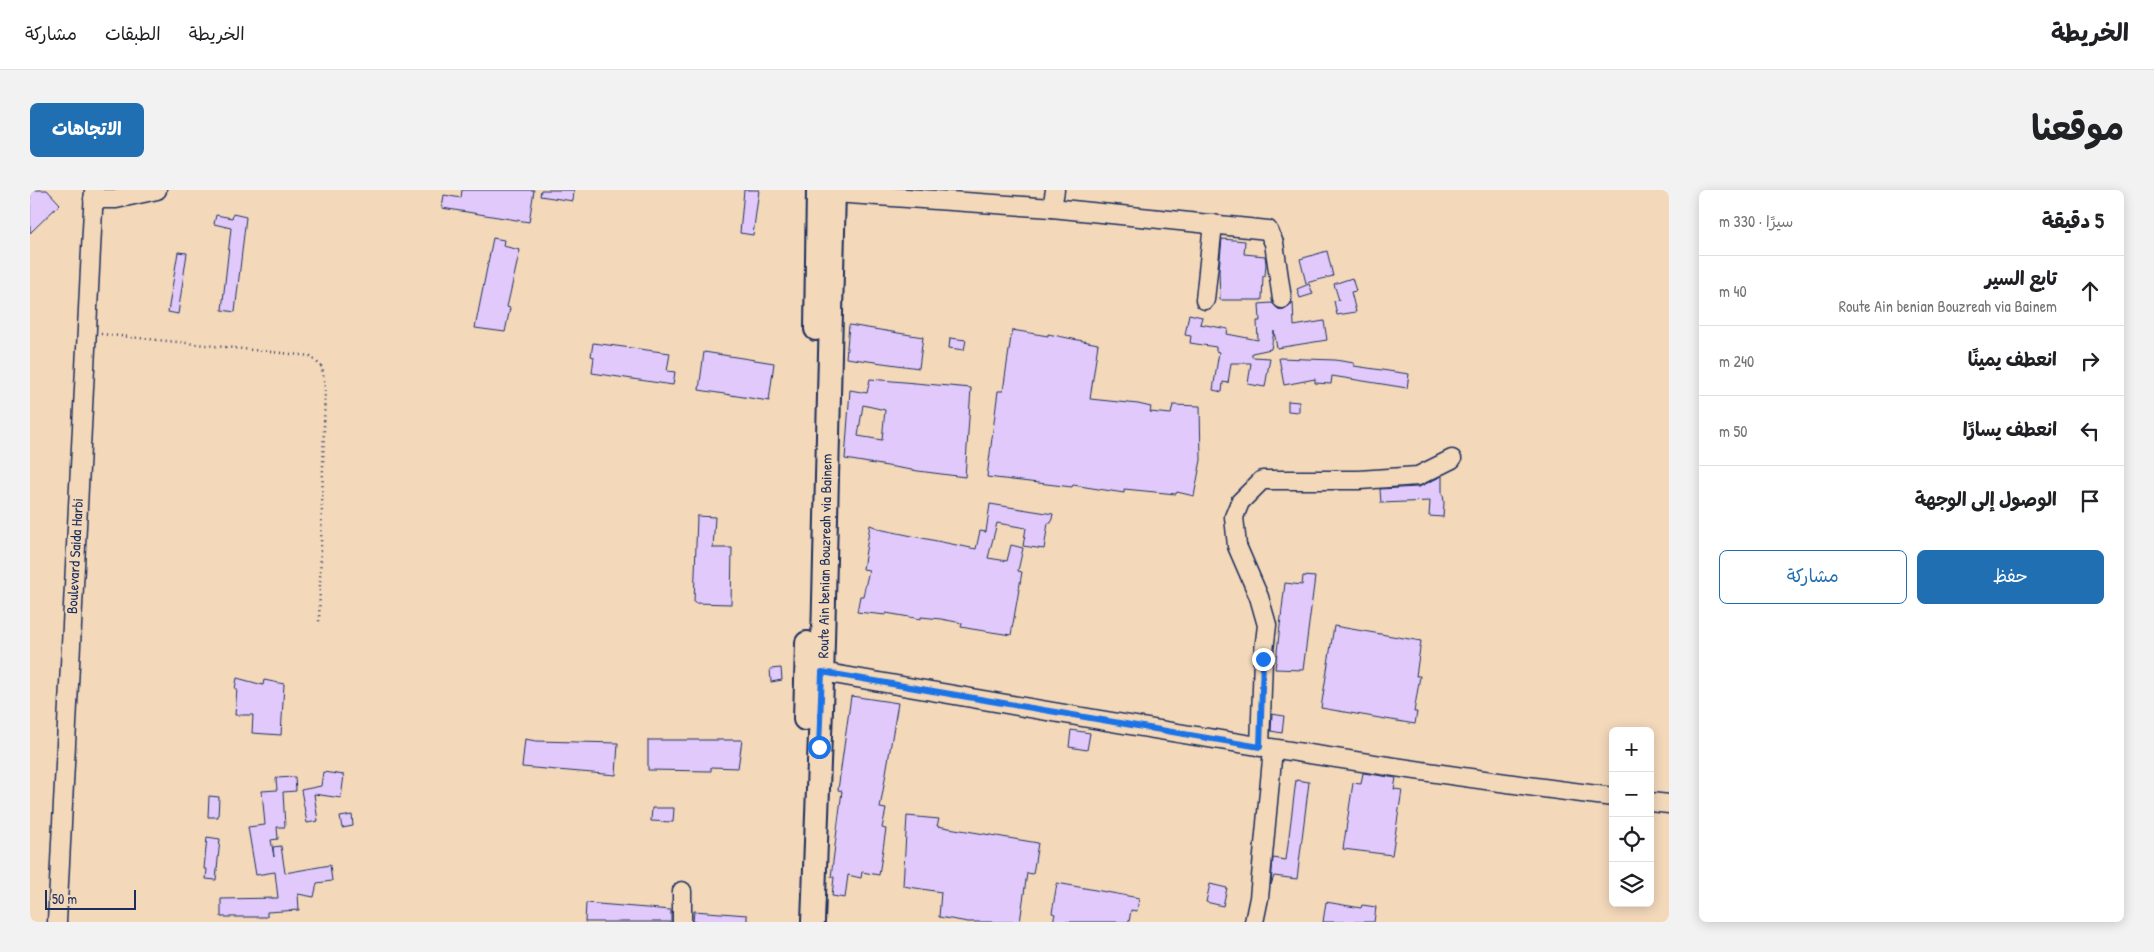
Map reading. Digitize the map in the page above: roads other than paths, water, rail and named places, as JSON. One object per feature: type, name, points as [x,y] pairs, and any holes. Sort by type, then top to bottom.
[{"type":"main road","name":"Route Ain benian Bouzreah via Bainem","points":[[813,922],[822,672],[829,191]]},
{"type":"main road","name":"Route Ain benian Bouzreah via Bainem","points":[[798,922],[816,419],[829,191]]},
{"type":"street","points":[[94,194],[116,198],[157,190]]},
{"type":"street","points":[[1052,208],[1054,190]]},
{"type":"street","points":[[829,191],[1052,208],[1268,230],[1274,243],[1282,299]]},
{"type":"street","name":"Boulevard Saida Harbi","points":[[57,922],[94,194]]},
{"type":"street","points":[[1206,300],[1213,224]]},
{"type":"street","points":[[1254,922],[1259,898],[1267,748],[1263,659],[1267,625],[1259,597],[1237,546],[1234,517],[1240,502],[1262,480],[1359,480],[1418,476],[1452,459]]},
{"type":"street","points":[[822,672],[1267,748],[1494,782],[1609,796]]},
{"type":"street","points":[[1654,802],[1669,804]]},
{"type":"street","points":[[682,891],[682,922]]}]
